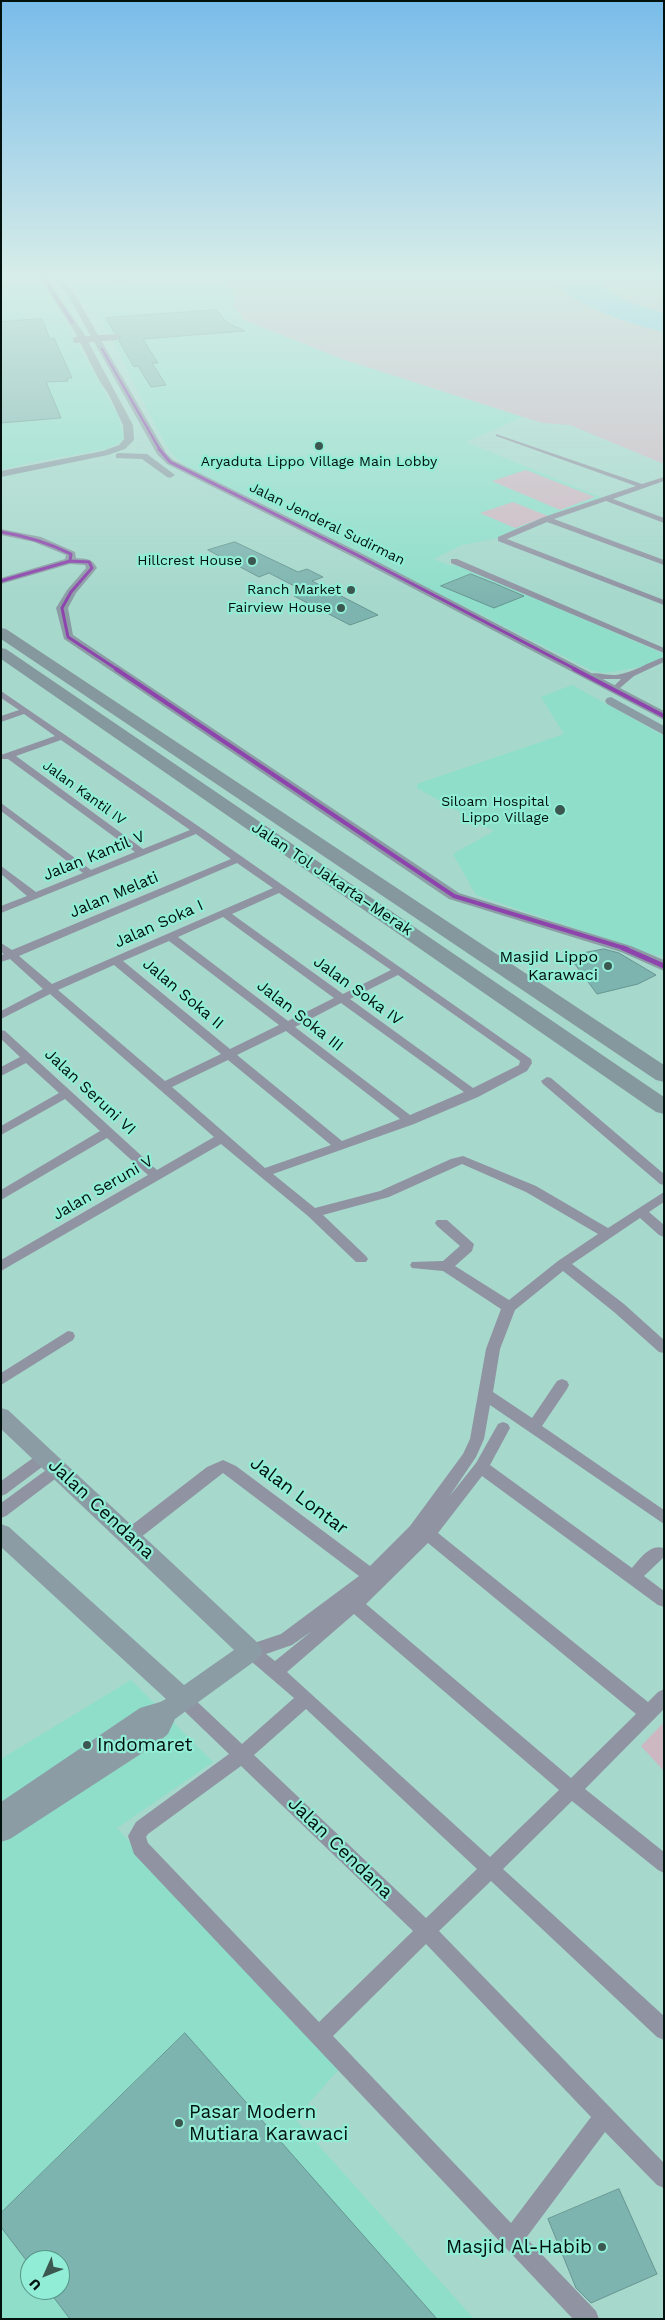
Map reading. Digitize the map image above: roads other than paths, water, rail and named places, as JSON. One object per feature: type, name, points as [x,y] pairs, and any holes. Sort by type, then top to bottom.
[{"type":"highway","name":"Jalan Tol Jakarta–Merak","points":[[1,632],[664,1075]]},
{"type":"highway","name":"Jalan Tol Jakarta–Merak","points":[[1,652],[664,1107]]},
{"type":"street","points":[[1,479],[115,450],[129,440],[126,421],[106,384]]},
{"type":"street","points":[[114,384],[125,391]]},
{"type":"street","name":"Jalan Jenderal Sudirman","points":[[121,384],[162,454],[183,471],[359,556],[664,716]]},
{"type":"street","points":[[498,435],[641,486]]},
{"type":"street","points":[[114,460],[138,449],[150,441],[152,437]]},
{"type":"street","points":[[1,474],[85,459],[114,460],[162,454]]},
{"type":"street","points":[[85,459],[114,460],[151,469],[178,480],[144,456]]},
{"type":"street","points":[[664,479],[547,519],[501,539],[664,604]]},
{"type":"street","name":"Jalan Jenderal Sudirman","points":[[219,499],[359,566],[664,731]]},
{"type":"street","points":[[607,499],[664,521]]},
{"type":"street","points":[[547,519],[664,563]]},
{"type":"street","points":[[1,532],[18,534],[44,541],[70,558],[85,561],[92,568],[71,592],[62,608],[68,637],[454,896],[626,949],[664,966]]},
{"type":"street","points":[[1,582],[70,558]]},
{"type":"street","points":[[454,561],[664,651]]},
{"type":"street","points":[[589,676],[615,678],[631,674],[664,659]]},
{"type":"street","points":[[614,690],[631,674]]},
{"type":"street","points":[[1,694],[525,1059],[526,1063],[523,1068],[474,1094],[410,1121],[263,1173]]},
{"type":"street","points":[[1,719],[26,711]]},
{"type":"street","points":[[5,756],[63,736]]},
{"type":"street","name":"Jalan Kantil IV","points":[[5,756],[143,853]]},
{"type":"street","points":[[1,806],[90,874]]},
{"type":"street","name":"Jalan Kantil V","points":[[1,910],[198,830]]},
{"type":"street","name":"Jalan Melati","points":[[6,957],[238,858]]},
{"type":"street","points":[[1,869],[35,897]]},
{"type":"street","name":"Jalan Soka I","points":[[1,1016],[51,989],[281,888]]},
{"type":"street","name":"Jalan Soka IV","points":[[224,913],[474,1094]]},
{"type":"street","name":"Jalan Soka III","points":[[171,937],[410,1121]]},
{"type":"street","points":[[1,946],[6,957],[51,989],[263,1173],[313,1213],[361,1259]]},
{"type":"street","name":"Jalan Soka II","points":[[116,961],[340,1146]]},
{"type":"street","points":[[163,1087],[398,971]]},
{"type":"street","name":"Jalan Seruni VI","points":[[1,1032],[154,1174]]},
{"type":"street","points":[[1,1072],[28,1057]]},
{"type":"street","points":[[547,1082],[664,1181]]},
{"type":"street","points":[[1,1131],[67,1093]]},
{"type":"street","points":[[1,1196],[108,1132]]},
{"type":"street","name":"Jalan Seruni V","points":[[1,1266],[220,1136]]},
{"type":"street","points":[[313,1213],[384,1194],[463,1160],[531,1189],[607,1233]]},
{"type":"street","points":[[1,1817],[148,1716],[175,1706],[251,1651],[286,1640],[371,1576],[415,1531],[469,1457],[477,1439],[493,1349],[509,1307],[563,1264],[664,1196]]},
{"type":"street","name":"Jalan Seruni V","points":[[1,1260],[113,1198]]},
{"type":"street","points":[[641,1212],[664,1232]]},
{"type":"street","points":[[442,1223],[467,1244],[464,1252],[446,1266]]},
{"type":"street","points":[[563,1264],[619,1308],[664,1348]]},
{"type":"street","points":[[417,1265],[446,1266],[509,1307]]},
{"type":"street","points":[[1,1380],[68,1336]]},
{"type":"street","points":[[533,1428],[562,1385]]},
{"type":"street","points":[[484,1393],[664,1518]]},
{"type":"street","name":"Jalan Cendana","points":[[1,1416],[251,1651],[306,1698],[664,2030]]},
{"type":"street","points":[[276,1671],[354,1604],[428,1534],[481,1467],[503,1428]]},
{"type":"street","points":[[1,1490],[52,1463]]},
{"type":"street","points":[[1,1512],[52,1463]]},
{"type":"street","name":"Jalan Lontar","points":[[130,1536],[212,1470],[223,1466],[231,1470],[371,1576]]},
{"type":"street","points":[[481,1467],[664,1600]]},
{"type":"street","name":"Jalan Cendana","points":[[1,1534],[175,1706],[242,1755],[425,1930],[664,2178]]},
{"type":"street","points":[[428,1534],[648,1713]]},
{"type":"street","points":[[633,1577],[657,1553]]},
{"type":"street","points":[[354,1604],[572,1790],[664,1864]]},
{"type":"street","points":[[319,2036],[425,1930],[572,1790],[664,1697]]},
{"type":"street","points":[[306,1698],[242,1755],[142,1828],[137,1836],[137,1842],[140,1848],[588,2319]]},
{"type":"street","points":[[1,1830],[144,1738],[160,1726],[175,1706]]},
{"type":"street","points":[[512,2239],[605,2115]]},
{"type":"place","name":"Aryaduta Lippo Village Main Lobby","points":[[319,446]]},
{"type":"place","name":"Hillcrest House","points":[[252,561]]},
{"type":"place","name":"Ranch Market","points":[[351,590]]},
{"type":"place","name":"Fairview House","points":[[341,608]]},
{"type":"place","name":"Siloam Hospital Lippo Village","points":[[560,810]]},
{"type":"place","name":"Masjid Lippo Karawaci","points":[[608,966]]},
{"type":"place","name":"Indomaret","points":[[87,1745]]},
{"type":"place","name":"Pasar Modern Mutiara Karawaci","points":[[179,2123]]},
{"type":"place","name":"Masjid Al-Habib","points":[[602,2247]]}]
